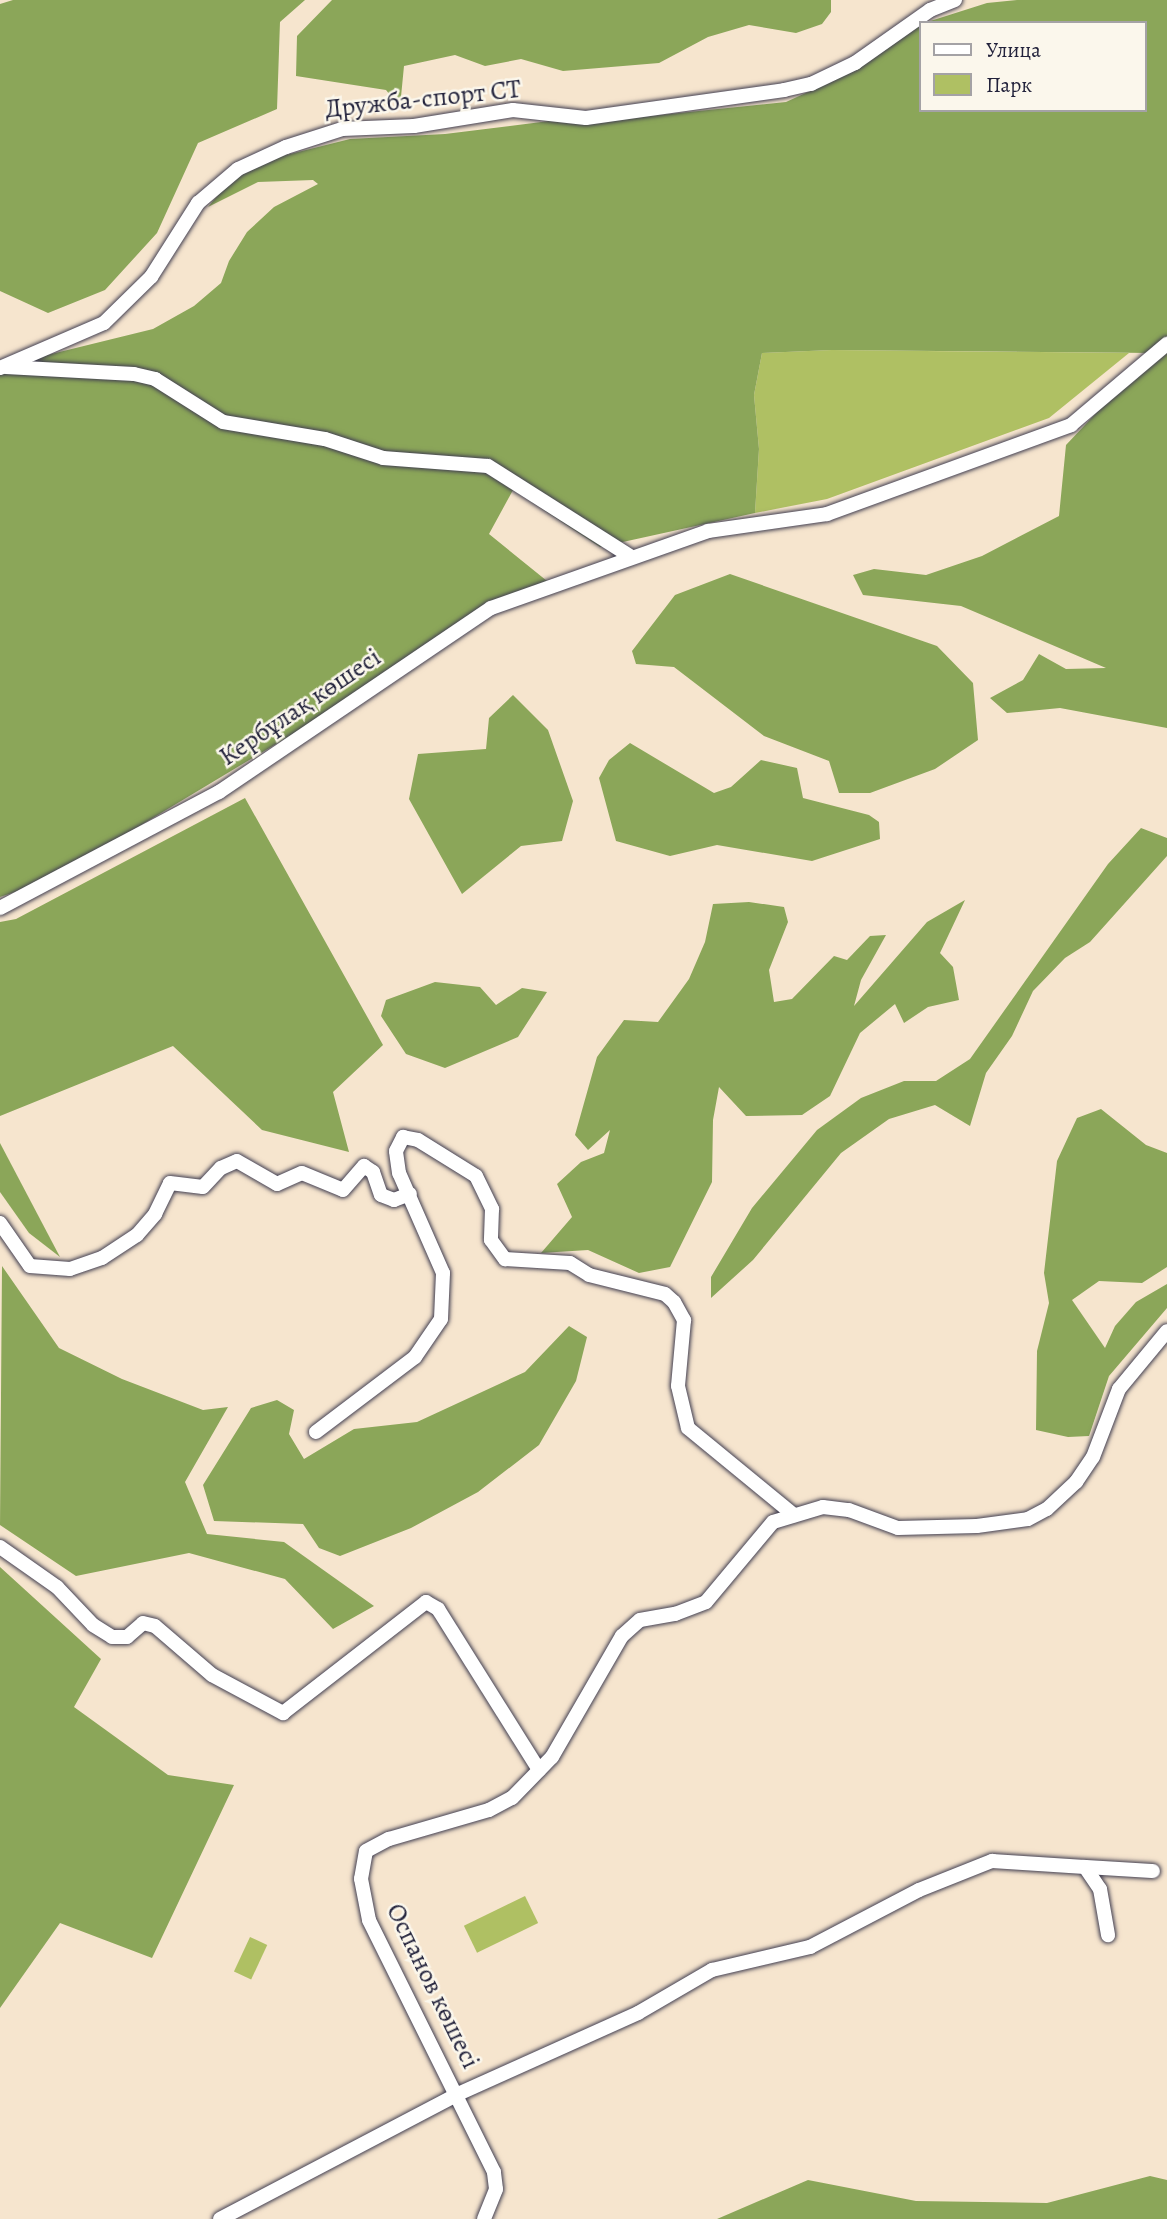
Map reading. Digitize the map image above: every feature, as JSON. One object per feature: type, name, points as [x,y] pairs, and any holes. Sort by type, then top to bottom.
[{"type":"street","name":"Дружба-спорт СТ","points":[[1,367],[104,323],[152,277],[198,204],[238,169],[286,147],[342,129],[414,126],[513,110],[586,118],[784,90],[811,84],[855,63],[930,10],[955,0]]},
{"type":"street","name":"Кербұлақ көшесі","points":[[0,908],[219,792],[491,608],[630,556],[708,531],[827,514],[1071,425],[1167,344]]},
{"type":"street","points":[[1,367],[134,374],[155,379],[223,422],[325,439],[383,458],[488,466],[630,556]]},
{"type":"street","points":[[316,1432],[415,1357],[441,1319],[443,1273],[399,1173],[396,1151],[403,1137],[418,1140],[476,1176],[492,1209],[491,1240],[505,1259],[570,1263],[589,1275],[666,1294],[684,1320],[678,1385],[688,1428],[794,1515]]},
{"type":"street","points":[[0,1223],[30,1266],[70,1269],[102,1258],[137,1235],[155,1214],[170,1183],[203,1187],[221,1168],[237,1161],[277,1184],[302,1173],[342,1190],[363,1166],[373,1172],[381,1195],[394,1200],[410,1194]]},
{"type":"street","name":"Оспанов көшесі","points":[[484,2219],[496,2189],[494,2172],[458,2094],[369,1920],[361,1879],[366,1851],[389,1839],[489,1810],[512,1798],[539,1770],[580,1715],[622,1636],[640,1620],[675,1614],[706,1602],[773,1522],[823,1507],[849,1510],[898,1528],[1002,1525],[1028,1519],[1047,1509],[1076,1482],[1093,1457],[1106,1412],[1119,1389],[1167,1331]]},
{"type":"street","points":[[0,1547],[57,1587],[93,1625],[112,1637],[127,1637],[143,1623],[155,1626],[212,1675],[283,1713],[426,1602],[438,1609],[539,1770]]},
{"type":"street","points":[[220,2219],[458,2094],[638,2014],[712,1970],[810,1947],[919,1890],[992,1861],[1153,1871]]},
{"type":"street","points":[[1085,1867],[1100,1889],[1108,1935]]},
{"type":"green space","points":[[13,0],[305,0],[280,22],[277,109],[198,143],[157,233],[105,290],[48,313],[0,291],[0,4]]},
{"type":"green space","points":[[332,0],[831,0],[831,12],[822,24],[796,33],[749,25],[708,37],[659,63],[563,71],[521,59],[485,66],[455,55],[404,66],[400,107],[386,90],[296,76],[297,36]]},
{"type":"green space","points":[[1017,0],[1167,0],[1167,728],[1060,708],[1007,713],[990,698],[1023,680],[1039,654],[1066,669],[1106,668],[961,606],[863,595],[853,575],[874,569],[926,575],[982,556],[1059,516],[1066,445],[1153,353],[832,350],[762,353],[754,395],[759,449],[755,513],[600,547],[513,490],[489,534],[547,581],[48,881],[0,897],[0,374],[35,358],[153,329],[194,306],[221,283],[229,261],[247,232],[274,207],[318,184],[313,180],[258,182],[208,207],[228,183],[262,161],[350,139],[445,134],[557,120],[621,119],[786,102],[856,70],[918,27],[918,112],[1146,112],[1146,21],[930,21],[987,3]]},
{"type":"green space","points":[[832,350],[1129,353],[1049,418],[827,499],[755,513],[759,449],[754,395],[762,353]]},
{"type":"green space","points":[[730,574],[937,646],[973,683],[978,740],[935,769],[870,793],[839,793],[829,761],[764,736],[674,667],[636,664],[632,651],[675,595]]},
{"type":"green space","points":[[513,695],[548,730],[573,801],[562,841],[521,846],[462,894],[409,799],[418,754],[486,749],[489,718]]},
{"type":"green space","points":[[630,743],[714,793],[731,787],[761,760],[797,768],[803,798],[869,815],[879,822],[880,839],[812,861],[717,845],[670,856],[616,841],[599,778],[609,760]]},
{"type":"green space","points":[[245,798],[383,1045],[333,1092],[349,1152],[262,1130],[173,1046],[0,1116],[0,922],[16,919]]},
{"type":"green space","points":[[1141,828],[1167,838],[1167,856],[1090,942],[1065,958],[1033,991],[1012,1036],[986,1073],[970,1126],[935,1105],[889,1119],[841,1153],[753,1260],[711,1298],[711,1277],[752,1208],[817,1130],[861,1098],[904,1081],[936,1081],[970,1059],[1108,864]]},
{"type":"green space","points":[[965,900],[940,953],[953,967],[959,1000],[928,1007],[904,1023],[895,1004],[860,1033],[830,1096],[802,1115],[746,1116],[719,1087],[713,1120],[712,1182],[670,1267],[639,1273],[588,1250],[541,1253],[572,1217],[557,1184],[581,1162],[604,1153],[610,1130],[588,1150],[575,1135],[597,1057],[624,1020],[658,1022],[689,979],[705,942],[713,904],[749,902],[784,907],[788,922],[769,970],[774,1002],[792,999],[834,956],[847,960],[870,936],[886,935],[861,980],[854,1006],[927,922]]},
{"type":"green space","points":[[435,982],[480,987],[496,1005],[522,988],[547,992],[518,1037],[445,1068],[406,1054],[381,1016],[386,1000]]},
{"type":"green space","points":[[1101,1109],[1146,1145],[1167,1153],[1167,1267],[1142,1283],[1099,1281],[1072,1300],[1105,1348],[1115,1326],[1136,1302],[1167,1284],[1167,1308],[1109,1376],[1089,1436],[1068,1437],[1036,1430],[1037,1351],[1049,1303],[1044,1273],[1057,1161],[1077,1118]]},
{"type":"green space","points":[[0,1143],[60,1257],[29,1233],[0,1192]]},
{"type":"green space","points":[[2,1266],[59,1348],[122,1379],[203,1410],[228,1407],[185,1482],[207,1534],[284,1542],[374,1606],[333,1629],[285,1579],[189,1553],[76,1576],[0,1525]]},
{"type":"green space","points":[[569,1326],[587,1337],[576,1381],[539,1445],[478,1492],[411,1528],[340,1556],[319,1548],[303,1524],[214,1521],[203,1485],[251,1408],[277,1400],[294,1410],[289,1434],[304,1459],[354,1429],[417,1422],[525,1372]]},
{"type":"green space","points":[[0,1567],[101,1659],[74,1707],[168,1775],[234,1785],[152,1958],[60,1923],[0,2008]]},
{"type":"green space","points":[[525,1896],[538,1923],[477,1953],[464,1926]]},
{"type":"green space","points":[[250,1937],[267,1945],[251,1979],[234,1971]]},
{"type":"green space","points":[[1150,2176],[1167,2180],[1167,2219],[717,2219],[808,2180],[916,2201],[1047,2203]]}]
